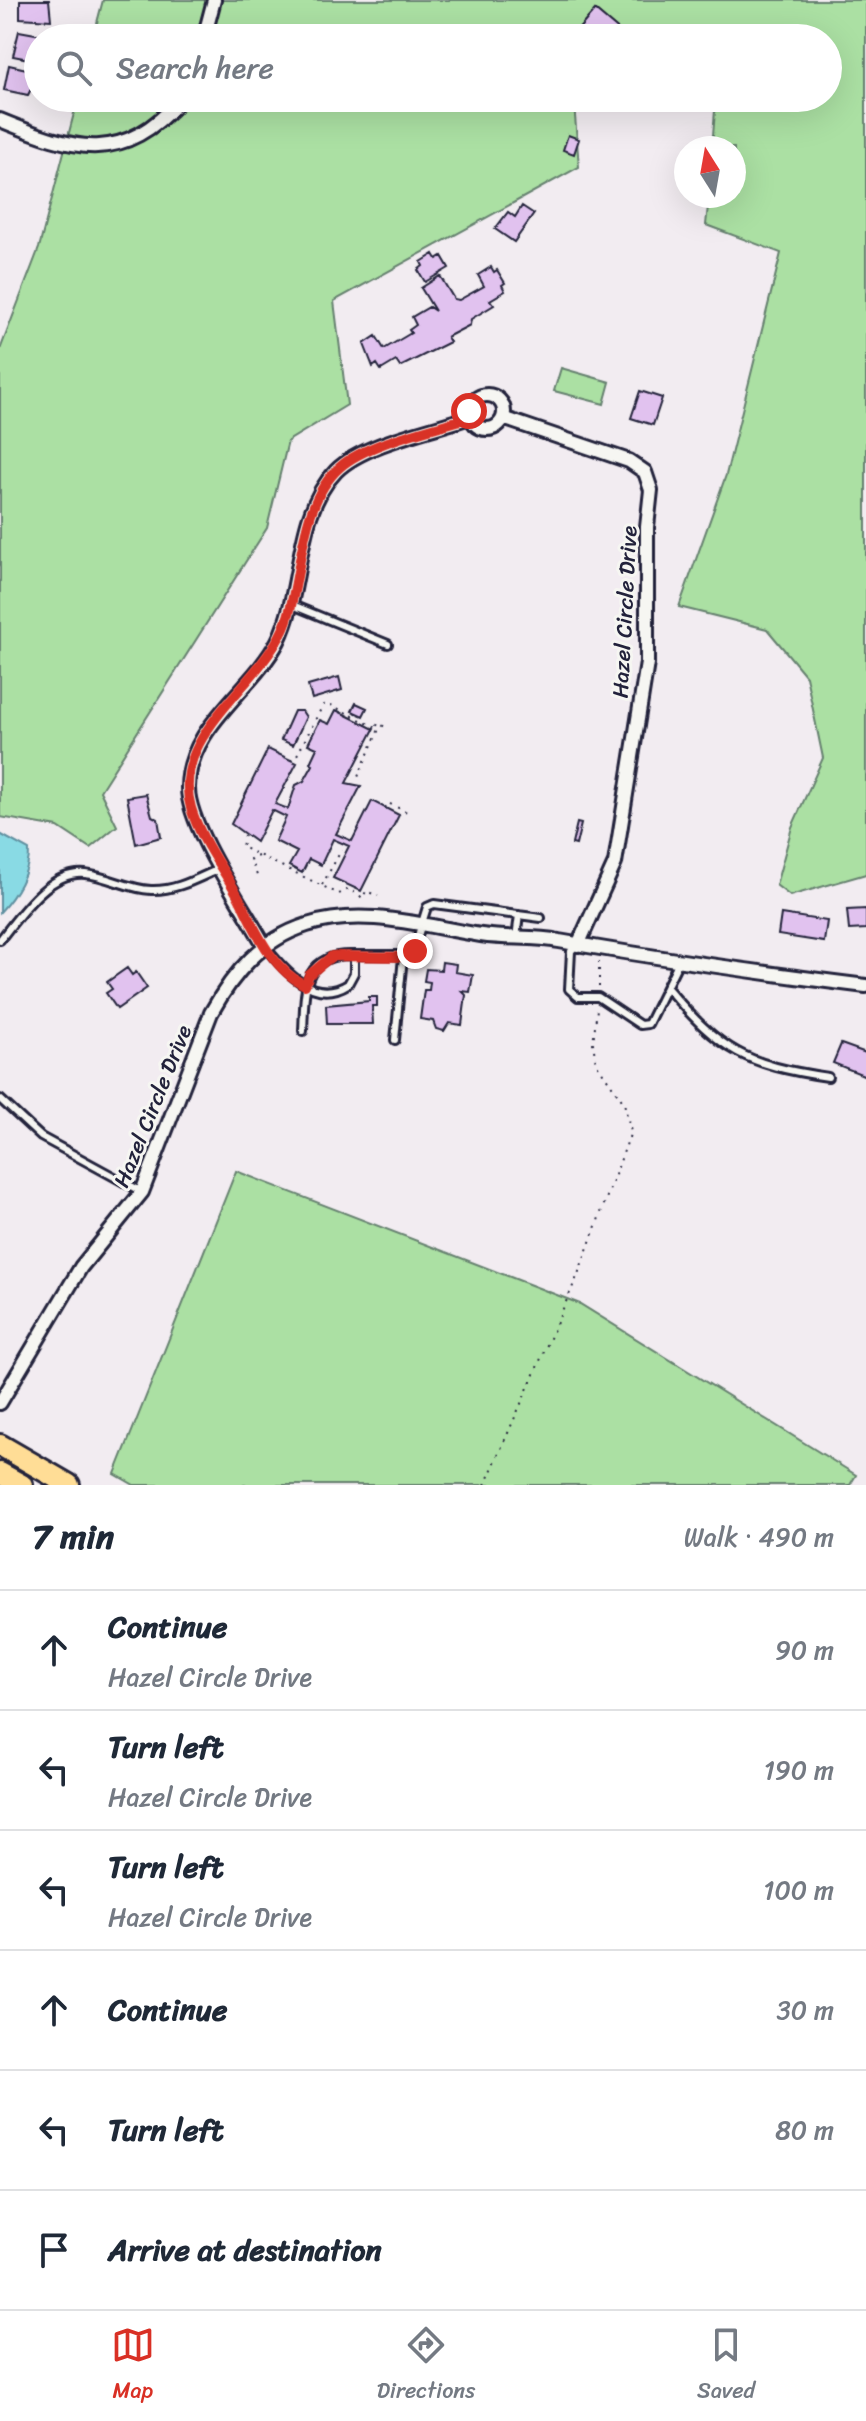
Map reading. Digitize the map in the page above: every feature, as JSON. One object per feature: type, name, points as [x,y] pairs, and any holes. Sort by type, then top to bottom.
[{"type":"main road","points":[[0,1445],[69,1485]]},
{"type":"main road","points":[[0,1473],[22,1485]]},
{"type":"street","points":[[208,24],[214,0]]},
{"type":"street","points":[[0,120],[81,148],[107,147],[138,138],[170,112]]},
{"type":"street","name":"Hazel Circle Drive","points":[[489,395],[502,404],[503,418],[496,426],[486,429],[476,426],[470,417],[474,401],[489,395]]},
{"type":"street","name":"Hazel Circle Drive","points":[[264,945],[192,811],[188,785],[191,767],[205,735],[268,657],[290,604],[317,500],[339,467],[363,453],[470,417]]},
{"type":"street","name":"Hazel Circle Drive","points":[[503,418],[629,461],[645,472],[651,490],[647,527],[647,663],[615,863],[578,945]]},
{"type":"street","name":"Hazel Circle Drive","points":[[0,1403],[81,1267],[142,1192],[211,1013],[236,973],[264,945],[297,929],[329,920],[377,917],[866,986]]},
{"type":"lane","points":[[290,604],[388,644]]},
{"type":"lane","points":[[0,940],[44,889],[61,879],[84,874],[135,888],[167,889],[221,868]]},
{"type":"lane","points":[[303,1031],[305,985],[325,960],[354,955],[403,957],[415,951],[427,907],[434,904],[541,918]]},
{"type":"lane","points":[[516,938],[519,915]]},
{"type":"lane","points":[[264,945],[286,974],[320,989],[343,987],[354,973],[354,955]]},
{"type":"lane","points":[[578,945],[571,951],[569,989],[578,997],[598,997],[640,1025],[648,1024],[668,989],[679,961]]},
{"type":"lane","points":[[395,1040],[403,957]]},
{"type":"lane","points":[[668,989],[704,1031],[722,1045],[786,1071],[828,1077]]},
{"type":"lane","points":[[0,1099],[41,1137],[142,1192]]},
{"type":"path","points":[[291,760],[297,755],[323,705],[329,704],[379,729],[358,777]]},
{"type":"path","points":[[376,728],[378,723],[389,729]]},
{"type":"path","points":[[385,808],[388,803],[411,814]]},
{"type":"path","points":[[244,835],[242,847],[339,894],[349,889],[363,898],[366,891],[378,896]]},
{"type":"path","points":[[322,886],[342,849]]},
{"type":"path","points":[[259,855],[250,859],[259,880]]},
{"type":"path","points":[[485,1485],[577,1277],[631,1132],[624,1103],[596,1063],[593,1043],[600,948]]},
{"type":"green space","points":[[103,0],[866,0],[866,874],[790,896],[776,885],[792,827],[823,758],[806,676],[767,629],[679,607],[726,475],[781,253],[706,225],[708,208],[746,208],[746,136],[713,136],[715,112],[842,112],[842,24],[612,24],[595,10],[583,24],[97,24]]},
{"type":"green space","points":[[74,112],[575,112],[579,167],[334,301],[347,405],[288,441],[267,528],[100,791],[117,826],[90,848],[58,827],[0,817],[0,350],[39,248]]},
{"type":"green space","points":[[561,368],[610,382],[604,404],[554,391]]},
{"type":"green space","points":[[236,1171],[580,1304],[856,1475],[850,1485],[134,1485],[115,1474]]},
{"type":"water","points":[[0,834],[29,850],[29,858],[20,883],[0,912]]},
{"type":"building","points":[[20,0],[49,0],[51,20],[20,18]]},
{"type":"building","points":[[595,10],[612,24],[583,24]]},
{"type":"building","points":[[19,31],[24,32],[24,58],[13,56]]},
{"type":"building","points":[[9,65],[24,68],[24,94],[4,90]]},
{"type":"building","points":[[568,135],[579,139],[574,154],[563,150]]},
{"type":"building","points":[[522,206],[534,214],[514,242],[495,229],[508,212],[515,217]]},
{"type":"building","points":[[434,254],[437,259],[442,256],[449,268],[425,282],[418,270],[423,266],[421,262]]},
{"type":"building","points":[[491,267],[494,272],[497,270],[505,283],[502,285],[505,291],[490,300],[494,305],[471,319],[470,325],[447,337],[450,342],[400,367],[396,361],[381,370],[377,364],[373,367],[364,344],[376,336],[384,349],[411,333],[409,330],[416,325],[412,317],[429,307],[435,311],[421,288],[440,276],[454,299],[459,300],[484,286],[478,275]]},
{"type":"building","points":[[640,391],[662,398],[653,425],[631,418]]},
{"type":"building","points":[[339,677],[342,690],[312,699],[308,686]]},
{"type":"building","points":[[356,703],[367,708],[363,716],[352,711]]},
{"type":"building","points":[[336,710],[374,729],[346,783],[361,786],[336,834],[352,841],[372,801],[399,815],[361,891],[333,878],[349,846],[333,839],[321,865],[309,859],[302,873],[289,866],[297,852],[275,841],[286,817],[272,810],[256,842],[231,824],[268,749],[297,763],[275,804],[288,809],[296,785],[304,781],[313,765],[310,763],[317,748],[308,744],[320,720],[329,724]]},
{"type":"building","points":[[294,711],[302,711],[306,717],[293,745],[281,740]]},
{"type":"building","points":[[146,794],[152,816],[158,819],[161,837],[136,844],[127,797]]},
{"type":"building","points":[[577,823],[581,824],[576,845],[572,844]]},
{"type":"building","points":[[866,909],[866,929],[849,930],[847,910]]},
{"type":"building","points":[[781,914],[827,921],[824,942],[778,935]]},
{"type":"building","points":[[442,962],[456,964],[455,972],[473,975],[470,992],[462,991],[466,995],[462,1025],[449,1023],[444,1031],[436,1029],[433,1021],[420,1019],[424,990],[429,990],[430,982],[424,981],[426,969],[441,970]]},
{"type":"building","points":[[127,968],[132,975],[136,972],[147,988],[117,1009],[106,993],[112,989],[107,982]]},
{"type":"building","points":[[369,997],[377,997],[377,1006],[372,1006],[373,1024],[327,1024],[326,1005],[369,1001]]},
{"type":"building","points":[[841,1044],[866,1053],[866,1076],[833,1063]]},
{"type":"route","points":[[415,951],[403,957],[332,956],[309,975],[305,985],[294,980],[264,945],[221,868],[192,811],[188,785],[196,750],[205,735],[278,641],[287,619],[317,500],[329,479],[339,467],[363,453],[470,417],[469,411]]}]
